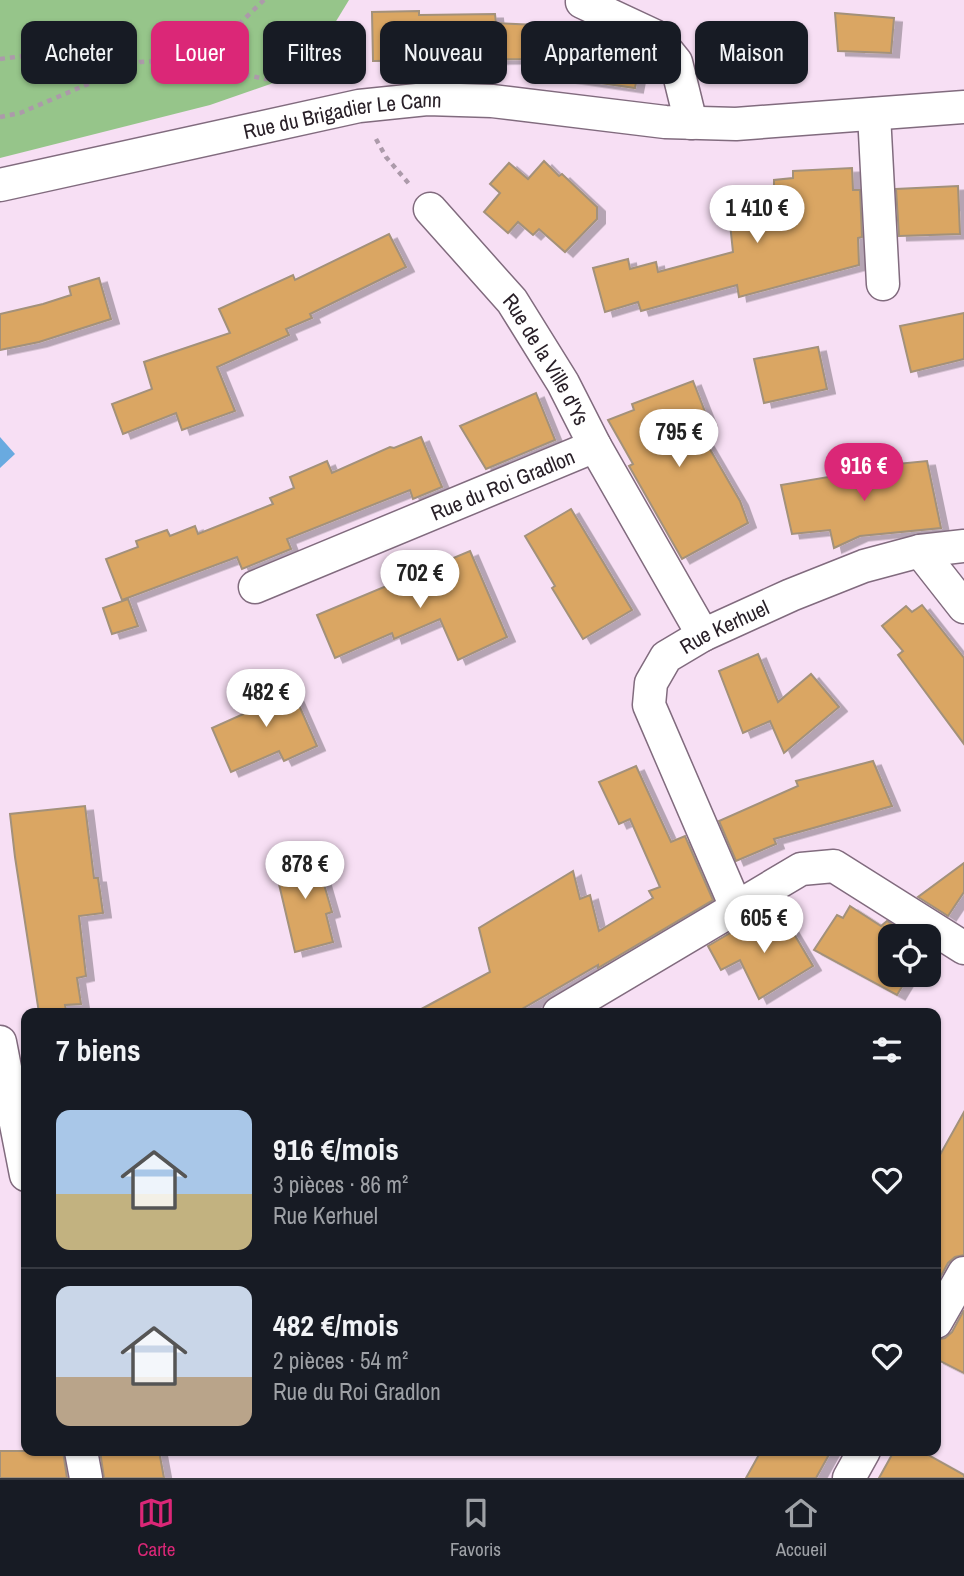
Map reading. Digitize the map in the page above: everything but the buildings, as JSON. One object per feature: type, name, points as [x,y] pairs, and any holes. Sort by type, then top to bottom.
[{"type":"street","points":[[582,2],[655,36],[676,62],[691,122]]},
{"type":"street","name":"Rue du Brigadier Le Cann","points":[[0,185],[359,106],[427,99],[492,101],[665,122],[736,124],[964,107]]},
{"type":"street","points":[[874,114],[883,284]]},
{"type":"street","name":"Rue de la Ville d'Ys","points":[[430,209],[512,301],[563,383],[595,446],[704,635]]},
{"type":"street","name":"Rue du Roi Gradlon","points":[[254,587],[595,446]]},
{"type":"street","name":"Rue Kerhuel","points":[[736,907],[649,705],[652,683],[666,657],[704,635],[864,565],[920,551],[964,546]]},
{"type":"street","points":[[920,551],[964,607]]},
{"type":"street","points":[[567,1008],[801,869],[834,866],[964,948]]},
{"type":"street","points":[[0,1042],[21,1149]]},
{"type":"street","points":[[941,1313],[964,1273]]},
{"type":"street","points":[[82,1456],[86,1478]]},
{"type":"street","points":[[849,1478],[861,1456]]},
{"type":"path","points":[[242,21],[264,0]]},
{"type":"path","points":[[0,59],[63,51],[151,61]]},
{"type":"path","points":[[0,117],[20,113],[140,62]]},
{"type":"path","points":[[359,106],[386,157],[430,209]]},
{"type":"green space","points":[[0,0],[349,0],[336,21],[263,21],[263,84],[270,84],[210,105],[0,158]]},
{"type":"water","points":[[0,437],[15,454],[0,468]]}]
